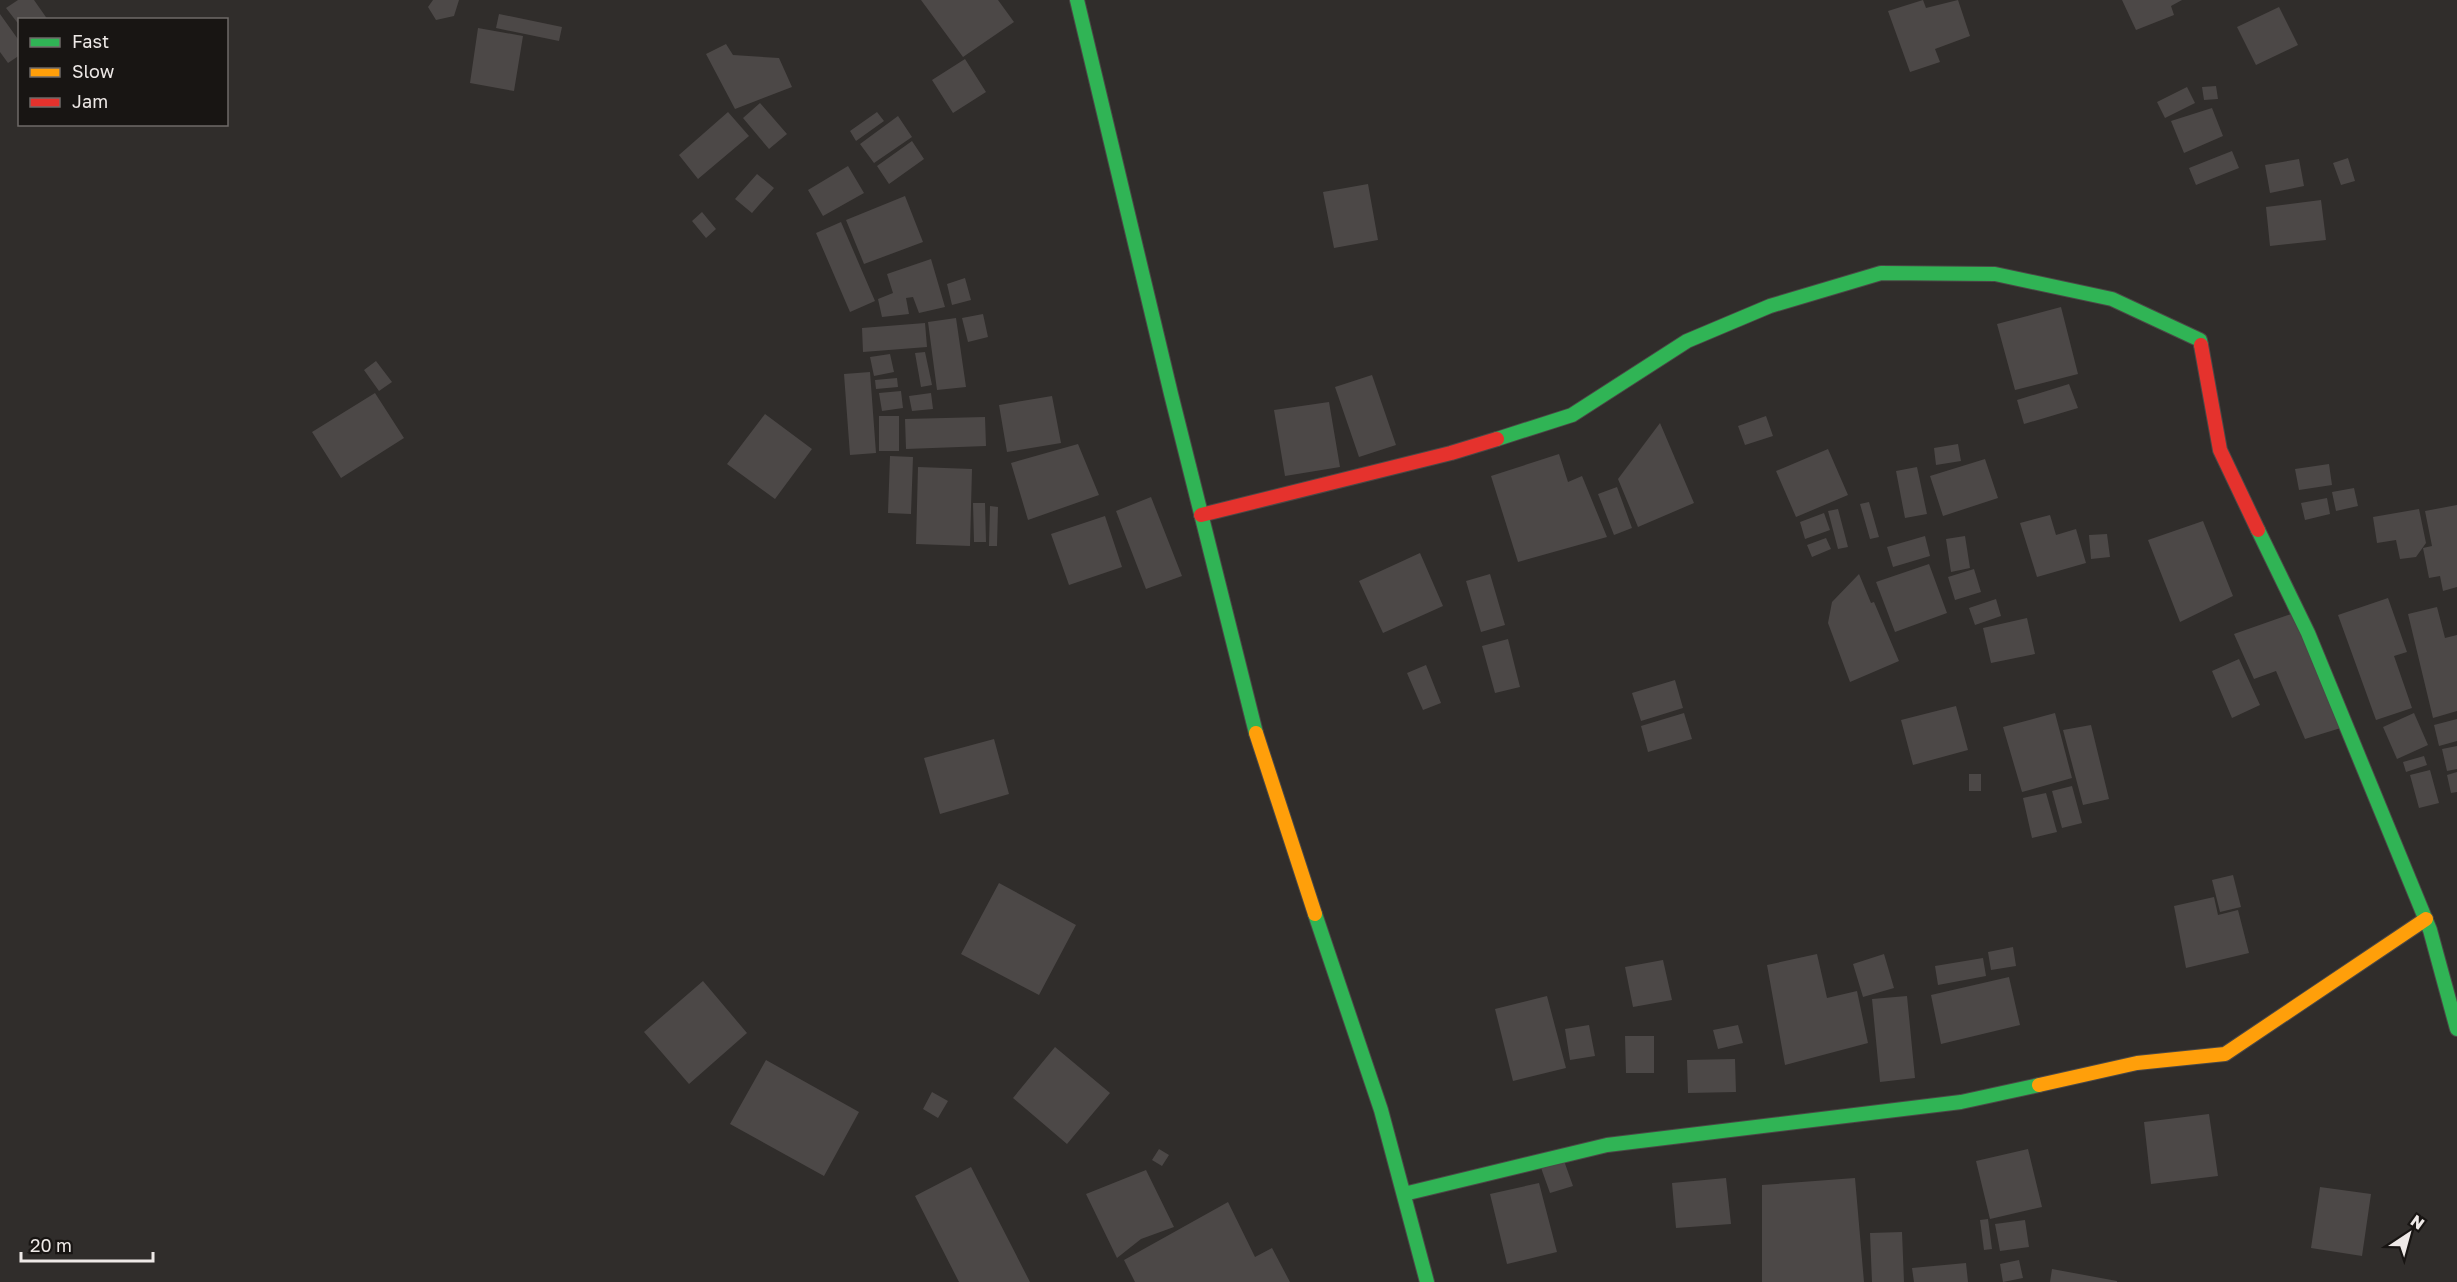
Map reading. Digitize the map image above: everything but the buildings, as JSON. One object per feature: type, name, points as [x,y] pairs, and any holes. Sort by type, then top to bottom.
[{"type":"street","points":[[1077,0],[1201,515],[1261,752],[1381,1110],[1427,1282]]},
{"type":"street","points":[[1201,515],[1451,453],[1572,415],[1688,341],[1770,306],[1881,273],[1995,274],[2112,299],[2200,340],[2220,450],[2308,633],[2426,920],[2457,1029]]},
{"type":"street","points":[[1404,1194],[1607,1145],[1961,1101],[2137,1063],[2225,1054],[2426,920]]},
{"type":"traffic: fast","points":[[1077,0],[1171,394],[1256,733]]},
{"type":"traffic: fast","points":[[1497,439],[1572,415],[1687,341],[1770,306],[1881,273],[1995,274],[2112,299],[2200,340],[2201,345]]},
{"type":"traffic: fast","points":[[2258,530],[2308,633],[2430,930],[2457,1029]]},
{"type":"traffic: fast","points":[[1315,914],[1381,1110],[1427,1282]]},
{"type":"traffic: fast","points":[[1404,1194],[1607,1145],[1961,1102],[2039,1085]]},
{"type":"traffic: slow","points":[[1256,733],[1315,914]]},
{"type":"traffic: slow","points":[[2039,1085],[2137,1063],[2225,1054],[2426,919]]},
{"type":"traffic: jam","points":[[2201,345],[2220,450],[2258,530]]},
{"type":"traffic: jam","points":[[1201,515],[1451,453],[1497,439]]}]
